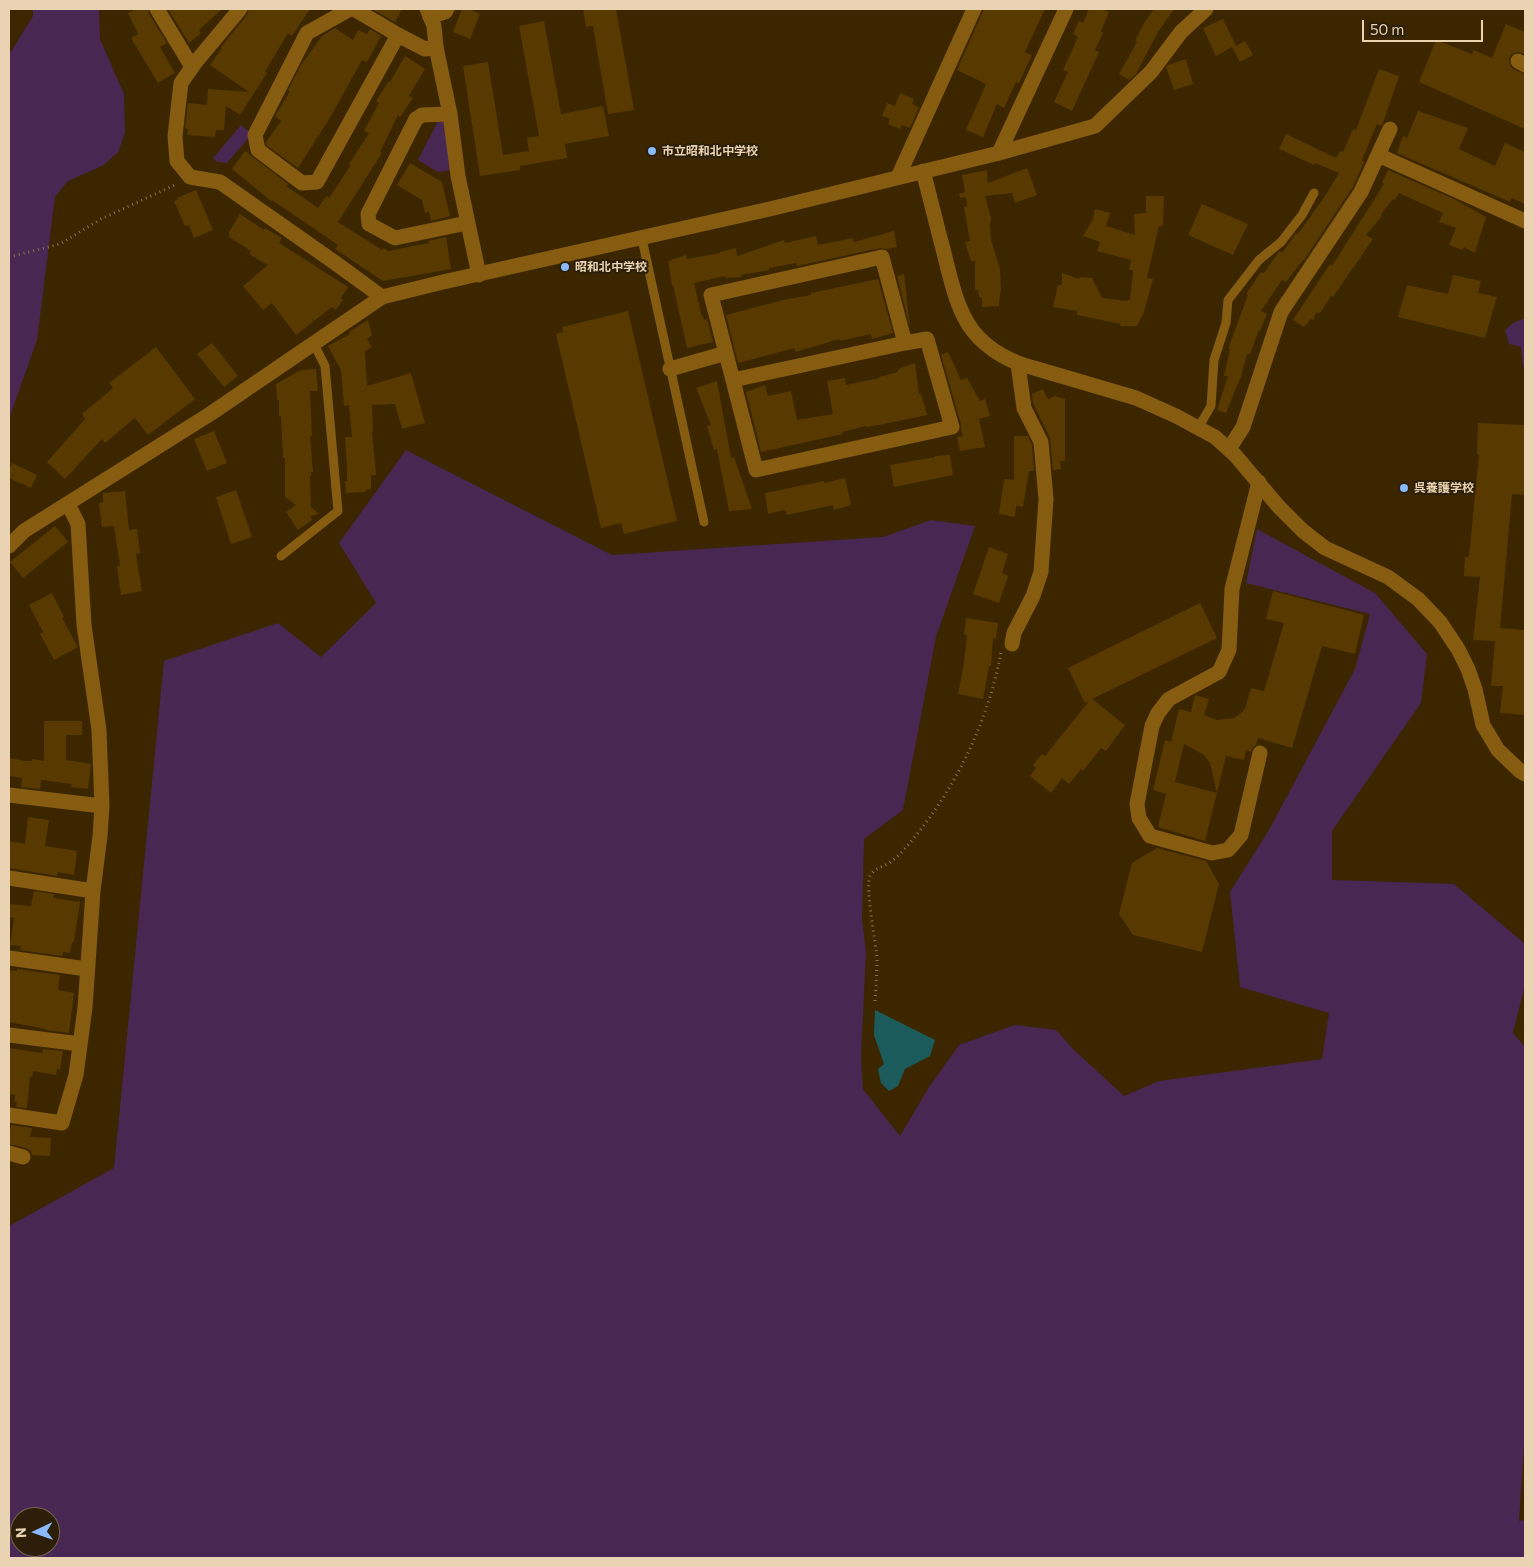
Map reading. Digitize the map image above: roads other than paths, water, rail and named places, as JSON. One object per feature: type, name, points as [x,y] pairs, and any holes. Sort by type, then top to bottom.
[{"type":"street","points":[[156,9],[192,67]]},
{"type":"street","points":[[240,9],[192,67],[182,83],[174,136],[177,161],[190,177],[220,182],[341,266],[382,297]]},
{"type":"street","points":[[350,9],[307,33],[254,135],[258,150],[302,183],[317,182],[398,35]]},
{"type":"street","points":[[354,9],[426,49],[436,47]]},
{"type":"street","points":[[447,9],[445,12],[428,13],[434,26],[436,47],[450,114],[458,176],[478,275]]},
{"type":"street","points":[[898,177],[974,9]]},
{"type":"street","points":[[999,153],[1066,9]]},
{"type":"street","points":[[9,546],[24,531],[210,414],[382,297],[774,208],[999,153],[1095,126],[1151,72],[1181,32],[1206,9]]},
{"type":"street","points":[[450,114],[422,115],[416,119],[368,214],[369,224],[395,238],[467,223]]},
{"type":"street","points":[[1229,449],[1243,427],[1281,312],[1361,192],[1390,129]]},
{"type":"street","points":[[1378,155],[1525,221]]},
{"type":"street","points":[[923,171],[959,306],[973,331],[989,346],[1018,364],[1136,398],[1176,416],[1215,437],[1229,449],[1259,482],[1279,508],[1303,532],[1325,548],[1388,577],[1418,599],[1440,622],[1458,649],[1468,669],[1475,690],[1483,725],[1498,750],[1520,772],[1525,774]]},
{"type":"street","points":[[733,380],[927,339],[952,427],[756,470],[711,295],[882,258],[905,343]]},
{"type":"street","points":[[670,368],[726,353]]},
{"type":"street","points":[[1007,646],[1033,596],[1041,572],[1046,499],[1041,442],[1024,408],[1018,364]]},
{"type":"street","points":[[1259,482],[1232,589],[1229,650],[1219,672],[1168,699],[1152,726],[1137,804],[1139,818],[1150,836],[1212,853],[1228,850],[1241,835],[1260,753]]},
{"type":"street","points":[[9,1115],[62,1123],[76,1074],[88,969],[93,890],[102,806],[99,730],[84,625],[78,524],[68,504]]},
{"type":"street","points":[[9,795],[102,806]]},
{"type":"street","points":[[9,878],[93,890]]},
{"type":"street","points":[[9,958],[88,969]]},
{"type":"street","points":[[9,1035],[80,1044]]},
{"type":"lane","points":[[1198,428],[1211,406],[1214,360],[1226,323],[1228,300],[1259,260],[1281,242],[1302,215],[1314,193]]},
{"type":"lane","points":[[642,238],[704,522]]},
{"type":"lane","points":[[281,556],[338,511],[325,366],[314,344]]},
{"type":"water","points":[[875,1010],[935,1040],[930,1056],[905,1069],[898,1086],[889,1091],[881,1083],[878,1069],[884,1064],[874,1035]]},
{"type":"place","name":"市立昭和北中学校","points":[[652,151]]},
{"type":"place","name":"昭和北中学校","points":[[565,267]]},
{"type":"place","name":"呉養護学校","points":[[1404,488]]}]
